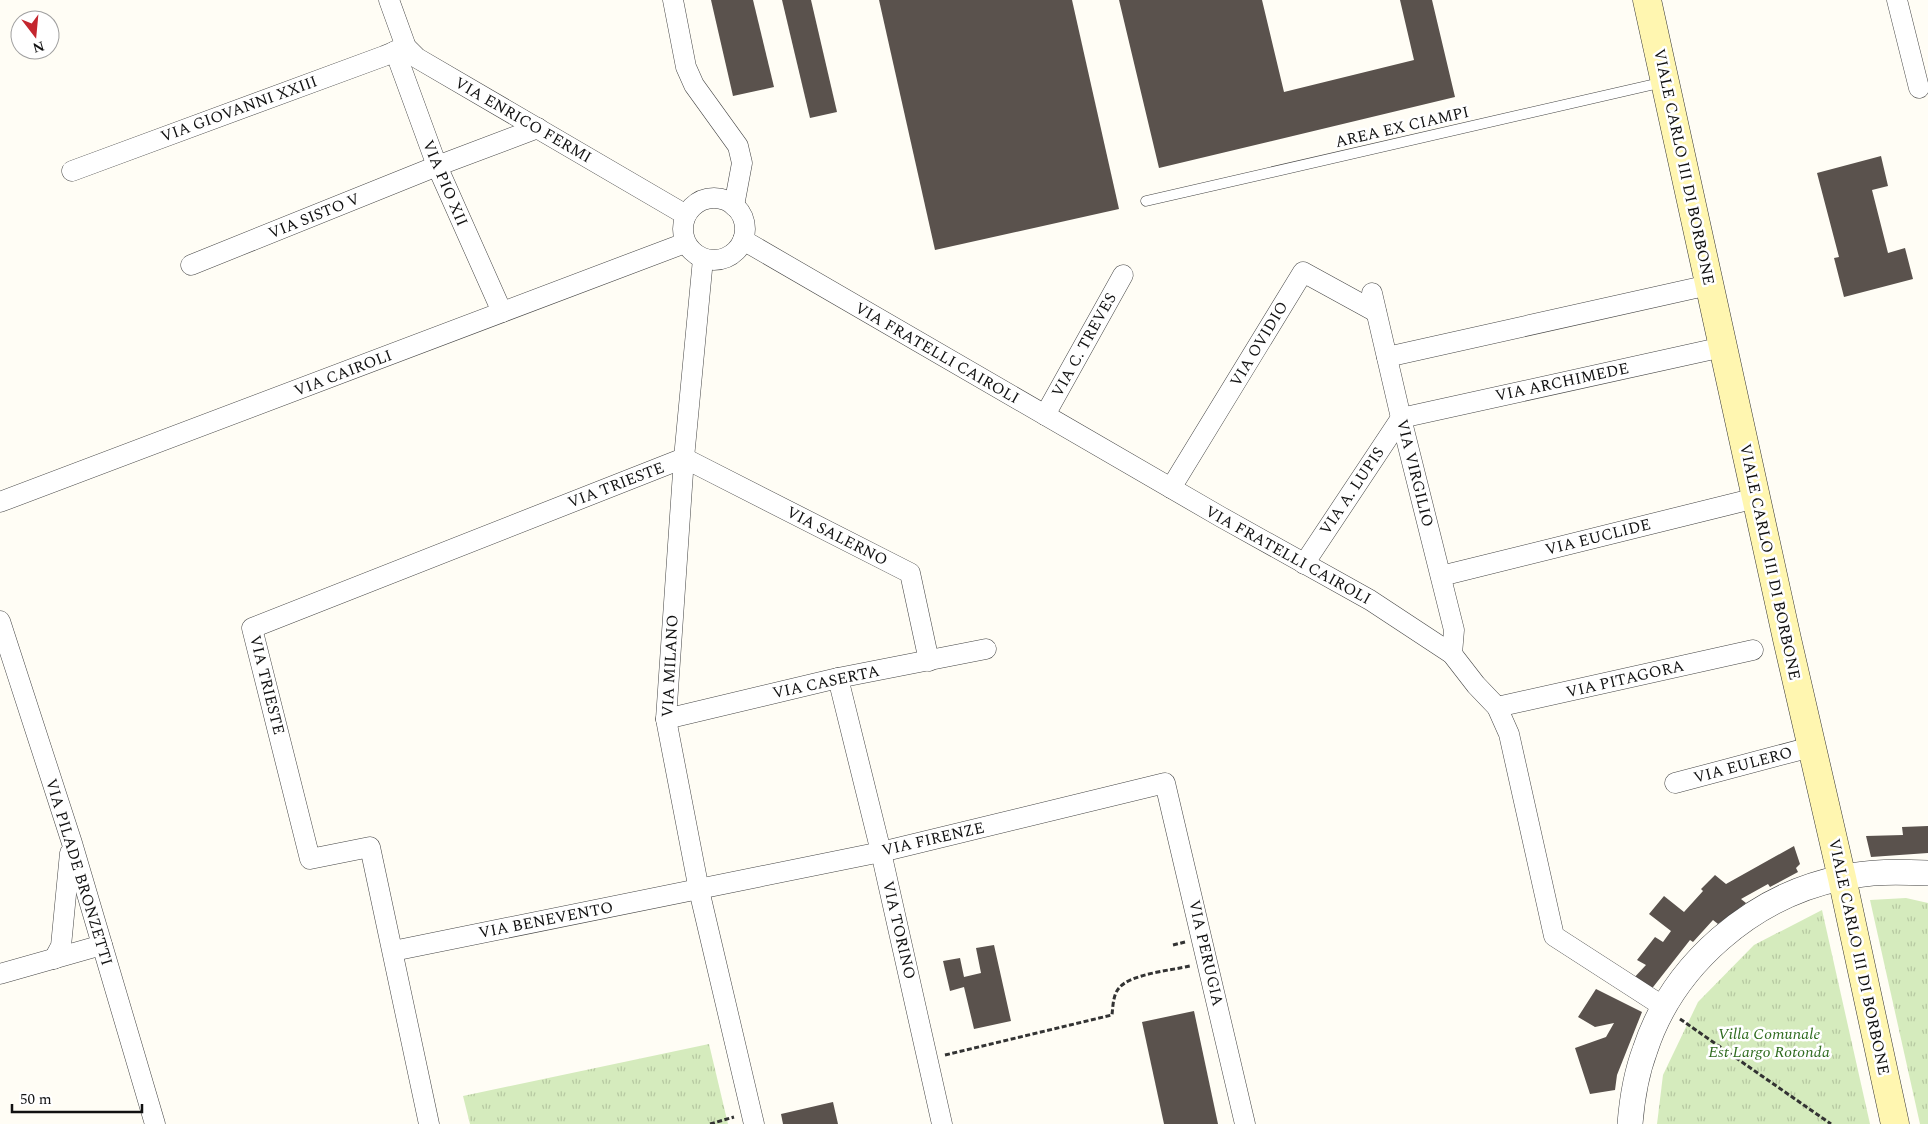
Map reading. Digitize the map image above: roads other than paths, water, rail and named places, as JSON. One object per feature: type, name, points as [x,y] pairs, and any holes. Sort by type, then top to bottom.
[{"type":"main road","name":"VIALE CARLO III DI BORBONE","points":[[1647,0],[1895,1124]]},
{"type":"street","name":"VIA ENRICO FERMI","points":[[389,0],[400,49],[686,215]]},
{"type":"street","points":[[673,0],[686,67],[694,85],[738,146],[742,162],[734,206]]},
{"type":"street","points":[[1897,0],[1919,88]]},
{"type":"street","name":"VIA PIO XII","points":[[400,49],[437,166],[502,312]]},
{"type":"street","name":"VIA GIOVANNI XXIII","points":[[72,171],[400,49]]},
{"type":"street","name":"VIA SISTO V","points":[[191,265],[437,166],[538,128]]},
{"type":"street","points":[[713,198],[724,200],[734,206],[744,222],[745,231],[743,240],[736,251],[727,258],[715,261],[703,259],[690,250],[685,243],[682,229],[686,215],[693,206],[702,200],[713,198]]},
{"type":"street","name":"VIA FRATELLI CAIROLI","points":[[743,240],[1171,488],[1370,600],[1452,654],[1476,685],[1497,707],[1509,734],[1554,936],[1664,1008]]},
{"type":"street","name":"VIA CAIROLI","points":[[0,502],[685,243]]},
{"type":"street","name":"VIA MILANO","points":[[703,259],[684,458],[666,719],[699,890],[753,1119]]},
{"type":"street","name":"VIA OVIDIO","points":[[1171,488],[1303,272],[1374,302]]},
{"type":"street","name":"VIA C. TREVES","points":[[1045,415],[1123,275]]},
{"type":"street","points":[[1387,357],[1710,284]]},
{"type":"street","name":"VIA VIRGILIO","points":[[1374,302],[1454,630],[1452,654]]},
{"type":"street","name":"VIA ARCHIMEDE","points":[[1401,418],[1723,347]]},
{"type":"street","name":"VIA A. LUPIS","points":[[1304,564],[1401,418]]},
{"type":"street","name":"VIA SALERNO","points":[[684,458],[910,573],[929,660]]},
{"type":"street","name":"VIA TRIESTE","points":[[429,1124],[370,847],[310,859],[252,628],[684,458]]},
{"type":"street","name":"VIA EUCLIDE","points":[[1441,576],[1756,498]]},
{"type":"street","name":"VIA PILADE BRONZETTI","points":[[0,620],[72,844],[155,1124]]},
{"type":"street","name":"VIA CASERTA","points":[[666,719],[838,678],[986,649]]},
{"type":"street","name":"VIA PITAGORA","points":[[1497,707],[1753,650]]},
{"type":"street","name":"VIA TORINO","points":[[838,678],[881,852],[942,1124]]},
{"type":"street","name":"VIA EULERO","points":[[1675,783],[1811,747]]},
{"type":"street","name":"VIA FIRENZE","points":[[699,890],[881,852],[1165,783]]},
{"type":"street","name":"VIA PERUGIA","points":[[1165,783],[1245,1124]]},
{"type":"street","points":[[54,958],[61,946],[72,844]]},
{"type":"street","points":[[1630,1124],[1633,1093],[1645,1049],[1664,1008],[1685,976],[1710,948],[1739,924],[1771,904],[1805,888],[1842,878],[1888,872],[1928,874]]},
{"type":"street","name":"VIA BENEVENTO","points":[[393,951],[699,890]]},
{"type":"street","points":[[0,974],[102,945]]},
{"type":"lane","name":"AREA EX CIAMPI","points":[[1146,201],[1665,81]]},
{"type":"park label","name":"Villa Comunale Est Largo Rotonda","points":[[1769,1043]]}]
